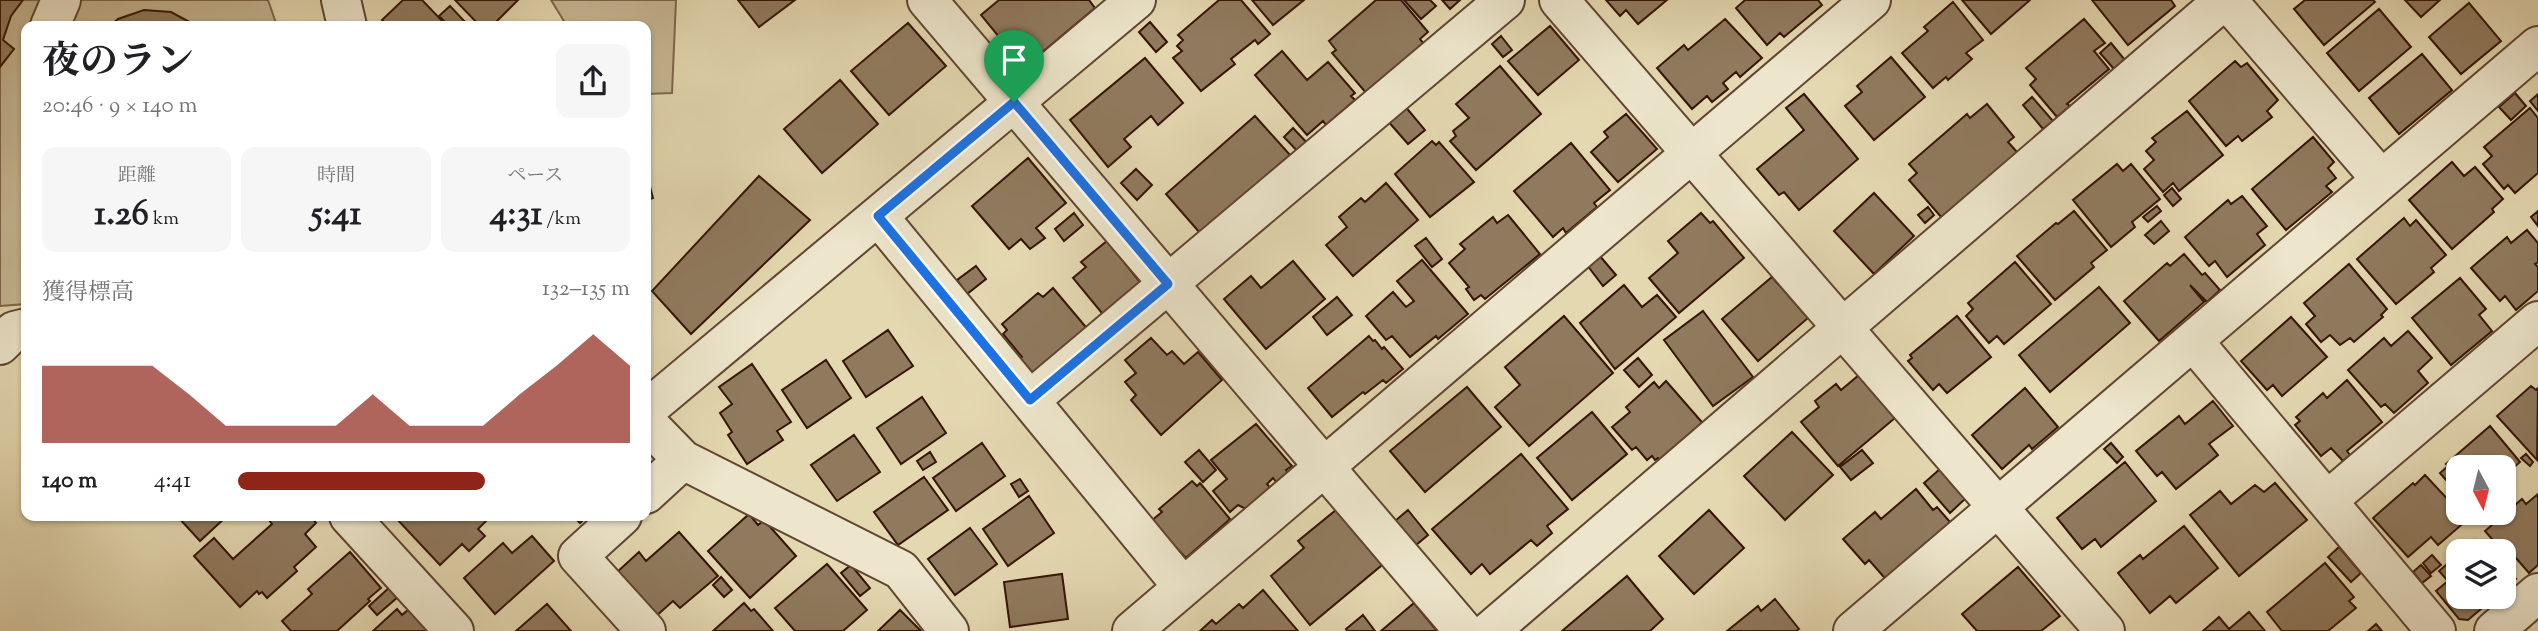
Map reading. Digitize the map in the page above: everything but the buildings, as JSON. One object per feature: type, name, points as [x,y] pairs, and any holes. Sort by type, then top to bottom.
[{"type":"street","points":[[52,21],[61,0]]},
{"type":"street","points":[[341,0],[346,21]]},
{"type":"street","points":[[927,0],[1464,631]]},
{"type":"street","points":[[651,406],[1136,0]]},
{"type":"street","points":[[1030,400],[1505,0]]},
{"type":"street","points":[[1559,0],[2105,631]]},
{"type":"street","points":[[1132,631],[1871,0]]},
{"type":"street","points":[[1490,631],[2226,0],[2381,179]]},
{"type":"street","points":[[1853,631],[2538,46]]},
{"type":"street","points":[[878,216],[1184,587]]},
{"type":"street","points":[[2328,500],[2538,321]]},
{"type":"street","points":[[2193,341],[2437,631]]},
{"type":"street","points":[[651,427],[683,460],[901,570],[949,631]]},
{"type":"street","points":[[651,489],[683,460]]},
{"type":"street","points":[[354,521],[454,631]]},
{"type":"street","points":[[616,521],[578,556],[646,631]]},
{"type":"street","points":[[2494,631],[2538,593]]},
{"type":"shaded area","points":[[19,0],[268,0],[275,21],[21,21],[21,304],[0,306],[0,17]]},
{"type":"shaded area","points":[[551,0],[676,0],[672,93],[651,94],[651,21],[564,21]]},
{"type":"route","points":[[1014,102],[1168,284],[1030,400],[878,216],[1014,102]]}]
